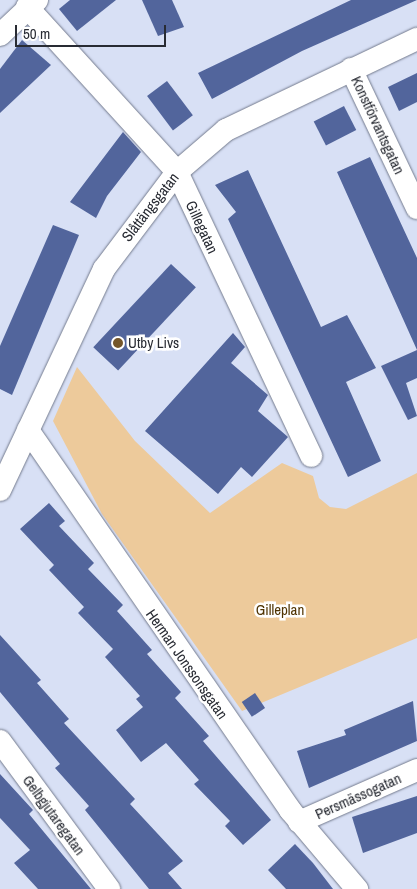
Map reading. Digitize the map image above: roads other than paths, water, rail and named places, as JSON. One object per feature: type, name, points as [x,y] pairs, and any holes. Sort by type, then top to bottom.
[{"type":"street","points":[[0,35],[32,4]]},
{"type":"street","name":"Gillegatan","points":[[32,4],[177,172],[311,456]]},
{"type":"street","name":"Slåttängsgatan","points":[[0,490],[104,269],[177,172],[226,130],[417,39]]},
{"type":"street","name":"Konstförvantsgatan","points":[[351,69],[417,208]]},
{"type":"street","name":"Herman Jonssonsgatan","points":[[28,430],[299,822],[358,889]]},
{"type":"street","name":"Gelbgjutaregatan","points":[[0,741],[109,889]]},
{"type":"street","name":"Persmässogatan","points":[[299,822],[417,770]]},
{"type":"place","name":"Utby Livs","points":[[118,343]]},
{"type":"park label","name":"Gilleplan","points":[[280,610]]}]
